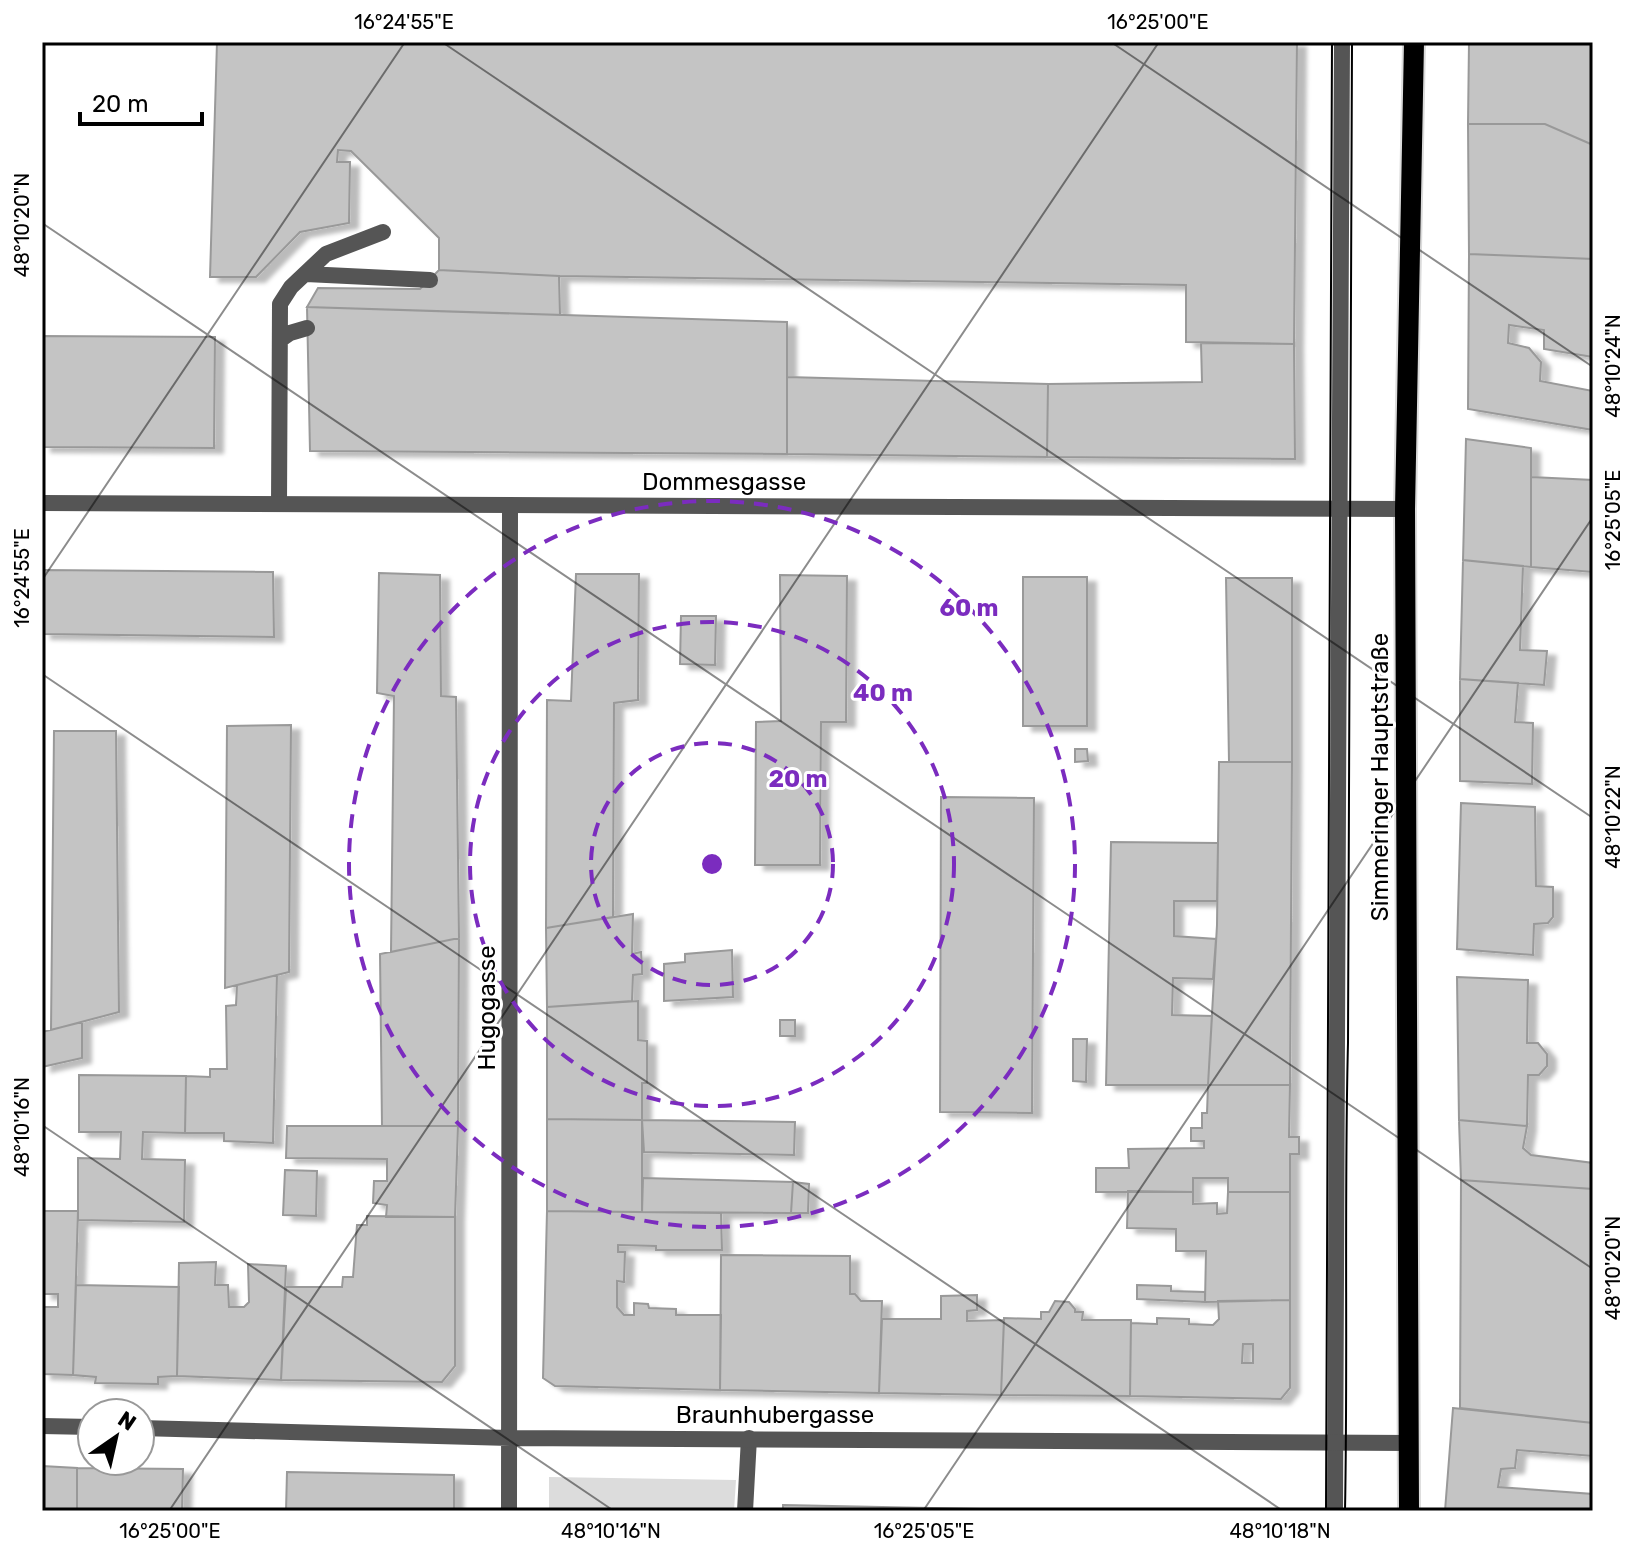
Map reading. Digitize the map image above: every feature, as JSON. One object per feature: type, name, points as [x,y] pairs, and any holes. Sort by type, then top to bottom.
[{"type":"main road","name":"Simmeringer Hauptstraße","points":[[1409,1511],[1405,509],[1414,42]]},
{"type":"street","points":[[1335,1511],[1342,42]]},
{"type":"street","points":[[279,504],[280,304],[291,287],[326,254],[383,232]]},
{"type":"street","points":[[306,274],[430,280]]},
{"type":"street","points":[[280,340],[307,328]]},
{"type":"street","name":"Dommesgasse","points":[[42,503],[1405,509]]},
{"type":"street","name":"Hugogasse","points":[[509,1511],[510,505]]},
{"type":"street","points":[[42,1426],[76,1427]]},
{"type":"street","name":"Braunhubergasse","points":[[156,1428],[511,1438],[1410,1443]]},
{"type":"street","points":[[745,1511],[749,1438]]},
{"type":"shaded area","points":[[549,1477],[736,1480],[734,1511],[549,1511]]},
{"type":"building","points":[[217,42],[1297,42],[1294,344],[1186,342],[1186,285],[559,276],[439,270],[439,238],[351,151],[338,150],[337,162],[350,162],[349,223],[300,232],[256,277],[210,277]]},
{"type":"building","points":[[1469,42],[1593,42],[1593,145],[1545,124],[1468,124]]},
{"type":"building","points":[[1468,124],[1545,124],[1593,145],[1593,259],[1469,254]]},
{"type":"building","points":[[1469,254],[1593,259],[1593,357],[1544,349],[1544,330],[1509,325],[1508,343],[1529,348],[1541,362],[1540,381],[1593,391],[1593,430],[1468,409]]},
{"type":"building","points":[[439,270],[559,276],[560,315],[307,307],[318,288],[420,289]]},
{"type":"building","points":[[307,307],[787,322],[787,454],[310,451]]},
{"type":"building","points":[[42,336],[215,337],[214,448],[42,447]]},
{"type":"building","points":[[1201,343],[1294,344],[1295,459],[1047,457],[1048,384],[1202,382]]},
{"type":"building","points":[[787,377],[1048,384],[1047,457],[787,454]]},
{"type":"building","points":[[1466,439],[1531,448],[1531,567],[1463,560]]},
{"type":"building","points":[[1531,477],[1593,480],[1593,572],[1531,567]]},
{"type":"building","points":[[1463,560],[1523,566],[1520,650],[1547,651],[1544,685],[1460,679]]},
{"type":"building","points":[[42,570],[273,572],[274,637],[42,634]]},
{"type":"building","points":[[379,573],[440,575],[441,696],[456,697],[459,938],[391,952],[394,696],[377,693]]},
{"type":"building","points":[[576,574],[639,574],[638,700],[614,703],[613,917],[546,928],[547,700],[571,701]]},
{"type":"building","points":[[780,575],[847,576],[846,722],[821,722],[820,865],[755,865],[756,722],[781,721]]},
{"type":"building","points":[[1023,577],[1087,577],[1087,726],[1023,726]]},
{"type":"building","points":[[1226,578],[1292,578],[1292,762],[1229,762]]},
{"type":"building","points":[[681,616],[716,616],[715,665],[680,664]]},
{"type":"building","points":[[1460,679],[1518,683],[1515,722],[1533,723],[1532,784],[1460,781]]},
{"type":"building","points":[[291,725],[289,972],[225,988],[227,726]]},
{"type":"building","points":[[54,731],[116,731],[119,1012],[51,1030]]},
{"type":"building","points":[[1075,749],[1087,749],[1088,761],[1075,762]]},
{"type":"building","points":[[1219,762],[1292,762],[1290,1085],[1208,1085],[1217,925]]},
{"type":"building","points":[[941,797],[1034,798],[1032,1113],[940,1112]]},
{"type":"building","points":[[1461,803],[1535,807],[1536,886],[1553,887],[1553,917],[1548,923],[1534,924],[1533,955],[1457,949]]},
{"type":"building","points":[[1111,842],[1218,843],[1217,901],[1174,901],[1174,936],[1216,939],[1213,979],[1173,978],[1172,1015],[1212,1016],[1208,1085],[1106,1085]]},
{"type":"building","points":[[633,914],[632,954],[641,952],[642,974],[633,975],[632,1001],[547,1007],[546,928]]},
{"type":"building","points":[[459,938],[458,1126],[382,1126],[380,954]]},
{"type":"building","points":[[732,950],[733,997],[664,1001],[664,964],[685,962],[685,954]]},
{"type":"building","points":[[277,975],[273,1143],[224,1141],[224,1133],[185,1133],[186,1076],[210,1077],[210,1069],[227,1069],[226,1006],[236,1005],[237,985]]},
{"type":"building","points":[[1457,977],[1528,980],[1527,1043],[1538,1043],[1547,1054],[1547,1066],[1539,1075],[1528,1075],[1527,1126],[1459,1120]]},
{"type":"building","points":[[638,1001],[638,1040],[647,1041],[647,1083],[642,1083],[642,1120],[547,1119],[547,1007]]},
{"type":"building","points":[[780,1020],[795,1020],[795,1036],[780,1036]]},
{"type":"building","points":[[82,1022],[82,1058],[42,1067],[42,1032]]},
{"type":"building","points":[[1073,1039],[1087,1039],[1086,1082],[1073,1081]]},
{"type":"building","points":[[79,1075],[186,1076],[185,1133],[143,1132],[142,1159],[185,1160],[184,1222],[78,1220],[78,1158],[120,1159],[121,1132],[79,1132]]},
{"type":"building","points":[[1208,1085],[1290,1085],[1289,1137],[1299,1137],[1299,1154],[1290,1154],[1290,1192],[1228,1192],[1228,1178],[1193,1178],[1193,1192],[1096,1192],[1096,1168],[1129,1168],[1128,1149],[1204,1148],[1204,1141],[1191,1141],[1191,1128],[1202,1128],[1202,1113],[1207,1113]]},
{"type":"building","points":[[547,1119],[642,1120],[642,1212],[547,1211]]},
{"type":"building","points":[[642,1120],[795,1122],[794,1155],[644,1152]]},
{"type":"building","points":[[1459,1120],[1527,1126],[1523,1148],[1531,1155],[1593,1163],[1593,1189],[1461,1180]]},
{"type":"building","points":[[287,1126],[458,1126],[455,1217],[386,1217],[387,1205],[373,1203],[374,1181],[387,1181],[387,1159],[286,1158]]},
{"type":"building","points":[[285,1170],[317,1171],[316,1216],[283,1215]]},
{"type":"building","points":[[643,1178],[793,1182],[791,1213],[642,1212]]},
{"type":"building","points":[[1461,1180],[1593,1189],[1593,1423],[1460,1408]]},
{"type":"building","points":[[793,1182],[809,1184],[808,1213],[791,1213]]},
{"type":"building","points":[[1128,1191],[1193,1192],[1193,1204],[1217,1203],[1217,1214],[1227,1213],[1228,1192],[1290,1192],[1290,1300],[1205,1302],[1206,1251],[1176,1251],[1176,1229],[1127,1228]]},
{"type":"building","points":[[44,1211],[78,1211],[73,1375],[42,1374],[42,1307],[58,1307],[58,1294],[43,1294]]},
{"type":"building","points":[[547,1211],[721,1213],[722,1250],[656,1250],[656,1246],[618,1245],[618,1252],[625,1252],[624,1282],[617,1281],[617,1307],[624,1315],[634,1315],[634,1303],[648,1304],[649,1308],[676,1309],[676,1315],[721,1315],[720,1390],[555,1386],[543,1378]]},
{"type":"building","points":[[367,1216],[455,1217],[455,1366],[442,1382],[281,1380],[286,1287],[342,1287],[343,1277],[353,1277],[357,1225],[367,1225]]},
{"type":"building","points":[[721,1255],[850,1256],[850,1294],[855,1294],[861,1301],[882,1301],[879,1393],[720,1390]]},
{"type":"building","points":[[216,1262],[215,1285],[228,1285],[229,1307],[244,1307],[249,1302],[248,1264],[286,1266],[281,1380],[177,1376],[179,1263]]},
{"type":"building","points":[[76,1285],[179,1287],[177,1376],[158,1377],[158,1384],[95,1383],[96,1377],[73,1375]]},
{"type":"building","points":[[1137,1285],[1171,1286],[1171,1291],[1205,1292],[1205,1302],[1137,1299]]},
{"type":"building","points":[[977,1295],[977,1310],[967,1311],[967,1321],[1004,1320],[1001,1395],[879,1393],[882,1319],[941,1319],[941,1296]]},
{"type":"building","points":[[1290,1300],[1290,1388],[1281,1399],[1130,1396],[1131,1323],[1157,1324],[1157,1318],[1189,1319],[1189,1324],[1213,1325],[1219,1319],[1218,1301]],"holes":[[[1243,1344],[1253,1344],[1253,1363],[1242,1363]]]},
{"type":"building","points":[[1055,1301],[1069,1302],[1075,1312],[1083,1312],[1082,1320],[1131,1320],[1130,1396],[1001,1395],[1004,1318],[1041,1319],[1041,1312],[1049,1312]]},
{"type":"building","points":[[1453,1408],[1593,1423],[1593,1456],[1517,1450],[1515,1468],[1501,1469],[1498,1487],[1593,1494],[1593,1511],[1445,1511]]},
{"type":"building","points":[[42,1466],[76,1468],[77,1511],[42,1511]]},
{"type":"building","points":[[156,1469],[183,1469],[182,1511],[77,1511],[77,1477],[156,1477]]},
{"type":"building","points":[[287,1472],[454,1475],[454,1511],[286,1511]]},
{"type":"building","points":[[783,1505],[1025,1510],[1025,1511],[783,1511]]},
{"type":"tram line","points":[[1326,1511],[1332,42]]},
{"type":"tram line","points":[[1345,1511],[1352,42]]}]
